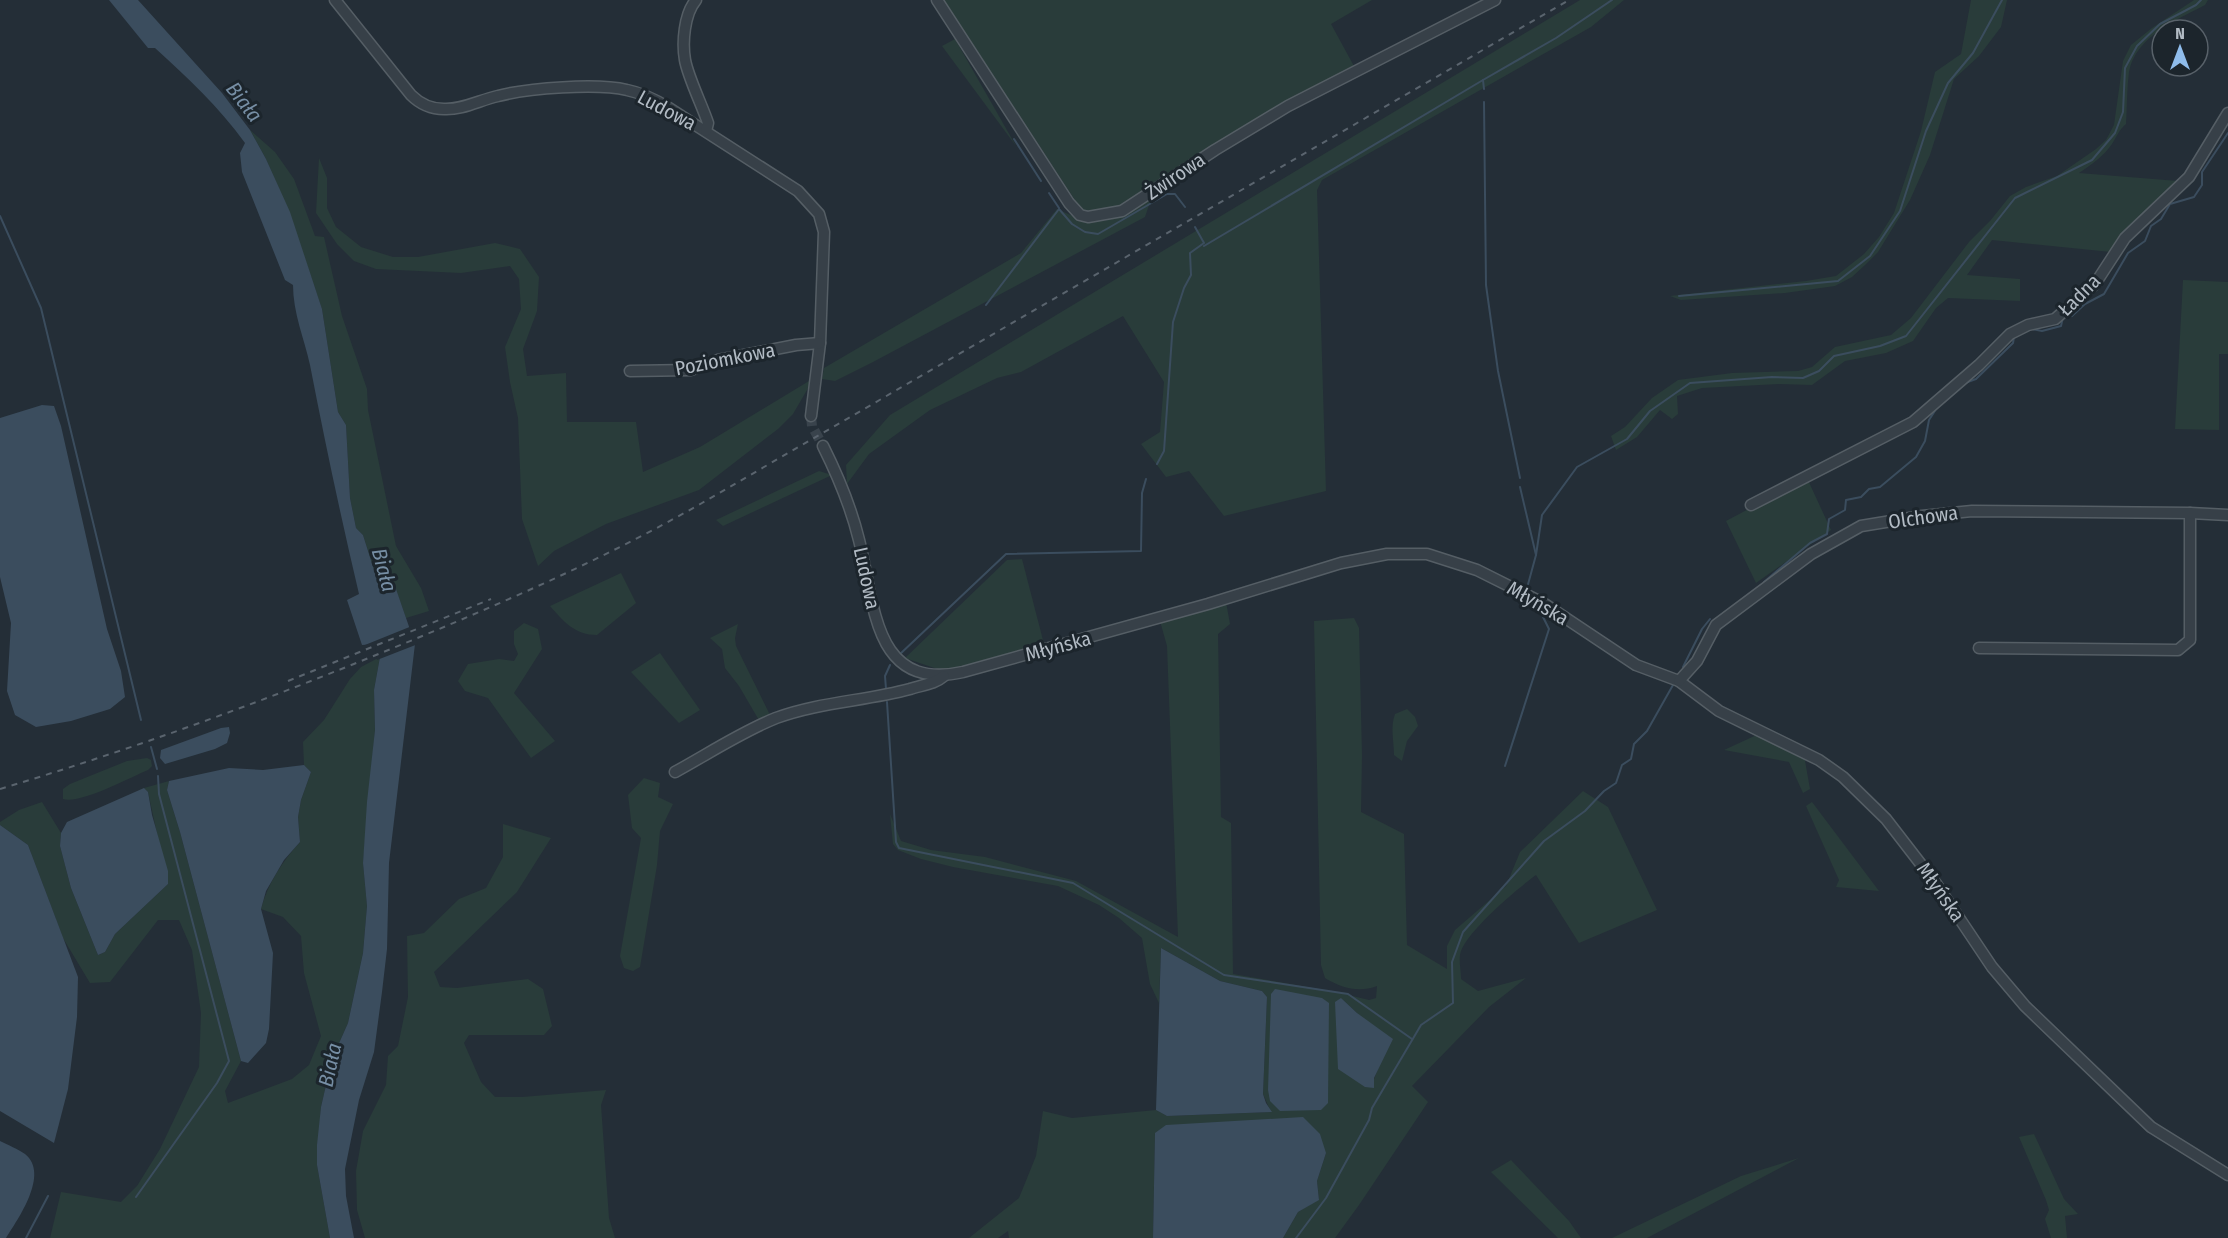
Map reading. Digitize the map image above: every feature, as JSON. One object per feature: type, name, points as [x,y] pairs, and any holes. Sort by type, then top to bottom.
[{"type":"street","name":"Ludowa","points":[[335,0],[411,95],[428,106],[451,109],[524,91],[609,87],[625,89],[650,98],[790,184],[819,214],[824,232],[820,343],[811,416]]},
{"type":"street","name":"Żwirowa","points":[[937,0],[1069,203],[1080,215],[1088,217],[1122,211],[1215,150],[1288,106],[1495,0]]},
{"type":"street","points":[[694,2],[685,30],[685,60],[708,123],[706,131]]},
{"type":"street","name":"Ładna","points":[[1751,505],[1913,422],[1979,365],[2010,334],[2028,325],[2055,319],[2095,284],[2125,238],[2189,177],[2228,113]]},
{"type":"street","name":"Poziomkowa","points":[[630,371],[691,369],[718,360],[790,346],[820,343]]},
{"type":"street","name":"Ludowa","points":[[823,446],[855,523],[878,625],[888,649],[906,666],[921,672],[944,675]]},
{"type":"street","name":"Olchowa","points":[[1679,681],[1697,661],[1716,625],[1811,554],[1861,526],[1972,511],[2228,515]]},
{"type":"street","points":[[1979,648],[2178,650],[2190,640],[2190,513]]},
{"type":"street","name":"Młyńska","points":[[675,772],[777,718],[810,709],[894,693],[938,681],[944,675],[963,672],[1165,616],[1341,563],[1386,554],[1427,554],[1478,570],[1543,603],[1636,665],[1679,681],[1719,711],[1819,760],[1843,777],[1886,819],[1937,885],[1992,967],[2025,1006],[2151,1127],[2228,1175]]},
{"type":"green space","points":[[944,0],[1372,0],[1331,24],[1355,68],[1120,207],[1096,212],[1082,211]]},
{"type":"green space","points":[[1580,0],[1624,0],[1591,27],[1322,180],[1317,190],[1326,491],[1224,516],[1189,471],[1166,477],[1141,444],[1160,432],[1164,382],[1123,316],[1021,372],[997,378],[930,410],[869,454],[847,484],[846,465],[890,415]]},
{"type":"green space","points":[[1971,0],[2007,0],[2001,27],[1979,56],[1954,79],[1930,155],[1910,200],[1878,252],[1865,265],[1852,277],[1835,286],[1785,293],[1681,300],[1670,296],[1836,276],[1864,254],[1879,237],[1894,213],[1921,131],[1935,72],[1961,54]]},
{"type":"green space","points":[[2194,0],[2208,0],[2205,5],[2180,18],[2167,18]]},
{"type":"green space","points":[[2150,30],[2150,38],[2133,60],[2129,72],[2126,124],[2105,152],[2079,173],[2178,181],[2111,252],[1992,240],[1967,275],[2020,279],[2020,301],[1948,298],[1936,308],[1913,341],[1886,353],[1845,361],[1812,385],[1779,384],[1702,388],[1677,396],[1678,414],[1672,419],[1660,410],[1637,437],[1616,450],[1611,436],[1625,427],[1652,398],[1678,380],[1732,373],[1798,371],[1812,367],[1835,347],[1891,335],[1911,318],[1969,242],[2010,196],[2026,187],[2057,176],[2106,140],[2114,125],[2123,61],[2131,45]]},
{"type":"green space","points":[[955,39],[1016,146],[942,46]]},
{"type":"green space","points":[[250,130],[275,152],[294,179],[315,236],[324,237],[342,316],[367,389],[368,410],[396,546],[421,588],[429,611],[406,618],[395,587],[380,589],[363,535],[356,528],[350,498],[346,425],[338,412],[322,309],[289,212],[266,159]]},
{"type":"green space","points":[[319,158],[327,178],[327,208],[336,227],[361,247],[393,257],[418,257],[495,243],[520,249],[539,277],[537,311],[523,349],[527,376],[566,373],[567,422],[636,422],[643,472],[700,447],[814,378],[793,414],[778,429],[699,490],[606,524],[554,551],[538,566],[522,519],[518,418],[505,347],[521,309],[519,279],[510,266],[461,273],[376,269],[354,261],[337,244],[316,213]]},
{"type":"green space","points":[[1151,199],[1145,217],[873,362],[835,381],[822,379],[824,368],[1021,253],[1057,209],[1084,219],[1105,221],[1116,218]]},
{"type":"green space","points":[[2183,280],[2228,282],[2228,354],[2219,354],[2219,430],[2175,429]]},
{"type":"green space","points":[[819,471],[832,475],[723,526],[716,520]]},
{"type":"green space","points":[[1807,478],[1831,530],[1756,583],[1726,521]]},
{"type":"green space","points":[[1022,559],[1044,644],[943,671],[905,658],[1007,560]]},
{"type":"green space","points":[[621,573],[636,603],[597,635],[576,630],[550,606]]},
{"type":"green space","points":[[1226,602],[1230,624],[1218,634],[1221,817],[1231,823],[1233,974],[1369,1000],[1376,998],[1377,986],[1357,989],[1337,984],[1325,978],[1321,965],[1314,621],[1354,618],[1359,628],[1361,812],[1404,834],[1407,945],[1447,969],[1447,946],[1455,930],[1506,886],[1520,852],[1583,791],[1608,807],[1657,910],[1579,943],[1536,875],[1505,900],[1481,924],[1463,946],[1460,955],[1461,979],[1478,991],[1526,978],[1489,1007],[1412,1086],[1428,1102],[1335,1238],[1283,1238],[1298,1212],[1319,1199],[1317,1181],[1326,1153],[1155,1133],[1153,1238],[1009,1238],[1008,1231],[998,1238],[969,1238],[1019,1198],[1036,1156],[1043,1111],[1072,1118],[1156,1110],[1167,1116],[1271,1112],[1263,1094],[1267,997],[1262,991],[1220,981],[1161,948],[1159,1003],[1150,984],[1142,938],[1119,918],[1099,905],[1058,886],[921,859],[898,850],[893,844],[890,814],[901,841],[931,850],[985,857],[1076,881],[1178,937],[1167,646],[1160,621]],"holes":[[[1341,998],[1357,1013],[1379,1066],[1374,1079]]]},
{"type":"green space","points":[[524,623],[538,629],[542,649],[514,693],[555,741],[531,758],[488,698],[465,691],[458,681],[468,664],[499,659],[514,661],[518,654],[514,644],[514,631]]},
{"type":"green space","points":[[738,624],[736,646],[771,717],[760,722],[739,686],[725,668],[722,649],[710,638]]},
{"type":"green space","points":[[660,653],[700,710],[679,723],[631,672]]},
{"type":"green space","points":[[380,657],[374,690],[375,730],[363,863],[367,906],[363,953],[348,1023],[332,1059],[321,1107],[317,1165],[330,1238],[50,1238],[61,1192],[121,1202],[137,1186],[160,1149],[199,1067],[201,1013],[192,950],[179,920],[158,920],[110,982],[90,983],[63,938],[28,845],[0,825],[0,822],[19,810],[42,802],[61,833],[60,846],[71,888],[98,955],[105,952],[115,934],[168,884],[148,792],[144,788],[169,781],[167,790],[241,1061],[225,1091],[228,1103],[292,1079],[309,1065],[321,1036],[304,973],[301,936],[283,917],[261,909],[276,873],[300,842],[298,817],[301,800],[311,772],[304,765],[303,742],[324,720],[350,679],[361,667]]},
{"type":"green space","points":[[1407,709],[1415,717],[1418,726],[1407,741],[1402,761],[1394,755],[1393,724],[1395,714]]},
{"type":"green space","points":[[1761,733],[1804,755],[1810,789],[1803,793],[1789,762],[1724,750]]},
{"type":"green space","points":[[147,758],[151,760],[152,766],[148,770],[93,794],[71,800],[63,799],[63,789],[70,784],[127,761]]},
{"type":"green space","points":[[644,778],[660,783],[658,797],[673,804],[660,831],[657,865],[640,967],[633,971],[624,968],[620,956],[641,838],[632,828],[628,795]]},
{"type":"green space","points":[[1812,802],[1879,891],[1836,887],[1839,880],[1806,806]]},
{"type":"green space","points":[[503,824],[551,838],[517,892],[434,972],[440,987],[457,988],[528,979],[543,989],[552,1026],[544,1035],[469,1035],[464,1043],[481,1082],[495,1097],[606,1090],[601,1105],[609,1218],[615,1238],[365,1238],[357,1210],[356,1171],[363,1131],[386,1085],[388,1056],[398,1046],[408,997],[407,936],[424,933],[459,899],[486,888],[503,857]]},
{"type":"green space","points":[[2034,1134],[2064,1199],[2078,1214],[2065,1216],[2067,1238],[2051,1238],[2045,1219],[2049,1210],[2046,1200],[2019,1137]]},
{"type":"green space","points":[[1799,1158],[1647,1238],[1612,1238],[1741,1176]]},
{"type":"green space","points":[[1511,1160],[1569,1221],[1581,1238],[1558,1238],[1491,1172]]},
{"type":"water","points":[[109,0],[138,0],[222,93],[250,130],[266,159],[290,212],[322,309],[338,412],[346,425],[350,498],[356,528],[363,535],[380,589],[395,586],[415,644],[389,863],[387,949],[374,1052],[359,1100],[345,1169],[346,1196],[354,1238],[330,1238],[317,1165],[317,1145],[321,1107],[332,1059],[348,1023],[363,953],[367,906],[363,863],[375,730],[374,690],[380,657],[377,644],[362,645],[347,600],[359,594],[310,365],[297,315],[293,285],[285,280],[242,172],[240,153],[245,143],[225,117],[191,82],[155,48],[148,48]]},
{"type":"water","points":[[42,405],[54,406],[61,426],[107,629],[121,671],[125,697],[110,709],[71,721],[36,727],[15,715],[7,691],[11,623],[0,577],[0,418]]},
{"type":"water","points":[[229,727],[227,743],[215,749],[165,764],[160,758],[161,750]]},
{"type":"water","points":[[304,765],[311,772],[301,800],[298,817],[300,842],[284,860],[266,891],[261,909],[273,953],[269,1029],[266,1043],[248,1063],[241,1061],[167,790],[169,781],[229,768],[263,770]]},
{"type":"water","points":[[144,788],[148,792],[168,871],[168,884],[115,934],[105,952],[98,955],[71,888],[60,846],[61,833],[67,822]]},
{"type":"water","points":[[0,825],[28,845],[78,977],[77,1017],[68,1089],[54,1143],[0,1111]]},
{"type":"water","points":[[1161,948],[1220,981],[1262,991],[1267,997],[1263,1094],[1272,1112],[1167,1116],[1156,1110]]},
{"type":"water","points":[[1275,989],[1322,998],[1329,1003],[1328,1103],[1321,1110],[1280,1111],[1270,1101],[1268,1090],[1271,994]]},
{"type":"water","points":[[1341,998],[1357,1013],[1393,1039],[1374,1078],[1374,1088],[1365,1087],[1338,1069],[1335,1002]]},
{"type":"water","points":[[1303,1117],[1320,1134],[1326,1153],[1317,1181],[1319,1200],[1298,1212],[1283,1238],[1153,1238],[1155,1133],[1166,1125]]},
{"type":"water","points":[[0,1141],[25,1154],[32,1163],[34,1173],[33,1184],[24,1208],[6,1238],[0,1238]]},
{"type":"pier","points":[[412,626],[418,644],[377,660],[375,647],[360,647]]},
{"type":"waterway","points":[[1204,246],[1556,38],[1612,0]]},
{"type":"waterway","points":[[1679,296],[1838,281],[1870,256],[1900,211],[1926,131],[1948,83],[1973,53],[2002,0]]},
{"type":"waterway","points":[[1536,555],[1542,515],[1577,467],[1627,439],[1650,411],[1690,383],[1772,377],[1803,378],[1819,371],[1834,356],[1880,346],[1906,336],[2015,198],[2092,160],[2115,133],[2123,112],[2125,68],[2137,46],[2160,24],[2201,0]]},
{"type":"waterway","points":[[1483,80],[1484,89]]},
{"type":"waterway","points":[[1484,102],[1486,285],[1498,371],[1520,478]]},
{"type":"waterway","points":[[2032,329],[2042,331],[2061,326],[2063,317],[2072,316],[2085,304],[2104,294],[2128,253],[2145,241],[2151,226],[2161,219],[2170,204],[2194,197],[2202,185],[2202,172],[2228,133]]},
{"type":"waterway","points":[[1014,139],[1041,181]]},
{"type":"waterway","points":[[1049,193],[1059,208]]},
{"type":"waterway","points":[[986,305],[1059,209],[1072,224],[1085,232],[1098,234],[1167,194],[1175,194],[1185,207]]},
{"type":"waterway","points":[[0,216],[41,308],[141,720]]},
{"type":"waterway","points":[[1157,464],[1164,451],[1173,322],[1184,288],[1191,275],[1190,253],[1204,243],[1195,227]]},
{"type":"waterway","points":[[1965,383],[1976,379],[2013,343],[2014,337]]},
{"type":"waterway","points":[[1764,582],[1810,543],[1827,534],[1829,519],[1845,510],[1846,500],[1861,497],[1869,489],[1880,487],[1916,457],[1925,441],[1929,420],[1938,406]]},
{"type":"waterway","points":[[899,655],[1006,554],[1141,551],[1142,493],[1146,479]]},
{"type":"waterway","points":[[1520,487],[1536,555],[1527,588]]},
{"type":"waterway","points":[[1505,766],[1549,629],[1542,615],[1522,599]]},
{"type":"waterway","points":[[1683,667],[1702,629],[1710,619]]},
{"type":"waterway","points":[[886,689],[885,676],[890,665]]},
{"type":"waterway","points":[[1296,1238],[1326,1198],[1369,1120],[1372,1108],[1421,1025],[1453,1003],[1452,962],[1463,932],[1544,841],[1585,811],[1604,791],[1616,783],[1622,765],[1631,759],[1634,744],[1647,731],[1673,685]]},
{"type":"waterway","points":[[887,702],[896,842],[899,848],[1073,883],[1224,975],[1348,994],[1412,1039]]},
{"type":"waterway","points":[[151,747],[157,769]]},
{"type":"waterway","points":[[136,1197],[217,1083],[229,1061],[159,794],[158,776]]},
{"type":"waterway","points":[[26,1238],[48,1196]]},
{"type":"tunnel","points":[[811,416],[812,426],[823,446]]},
{"type":"railway","points":[[0,789],[145,742],[334,672],[504,601],[624,545],[702,503],[1569,0]]},
{"type":"railway","points":[[288,681],[491,599]]},
{"type":"water label","name":"Biała","points":[[244,102]]},
{"type":"water label","name":"Biała","points":[[384,570]]},
{"type":"water label","name":"Biała","points":[[330,1065]]}]
